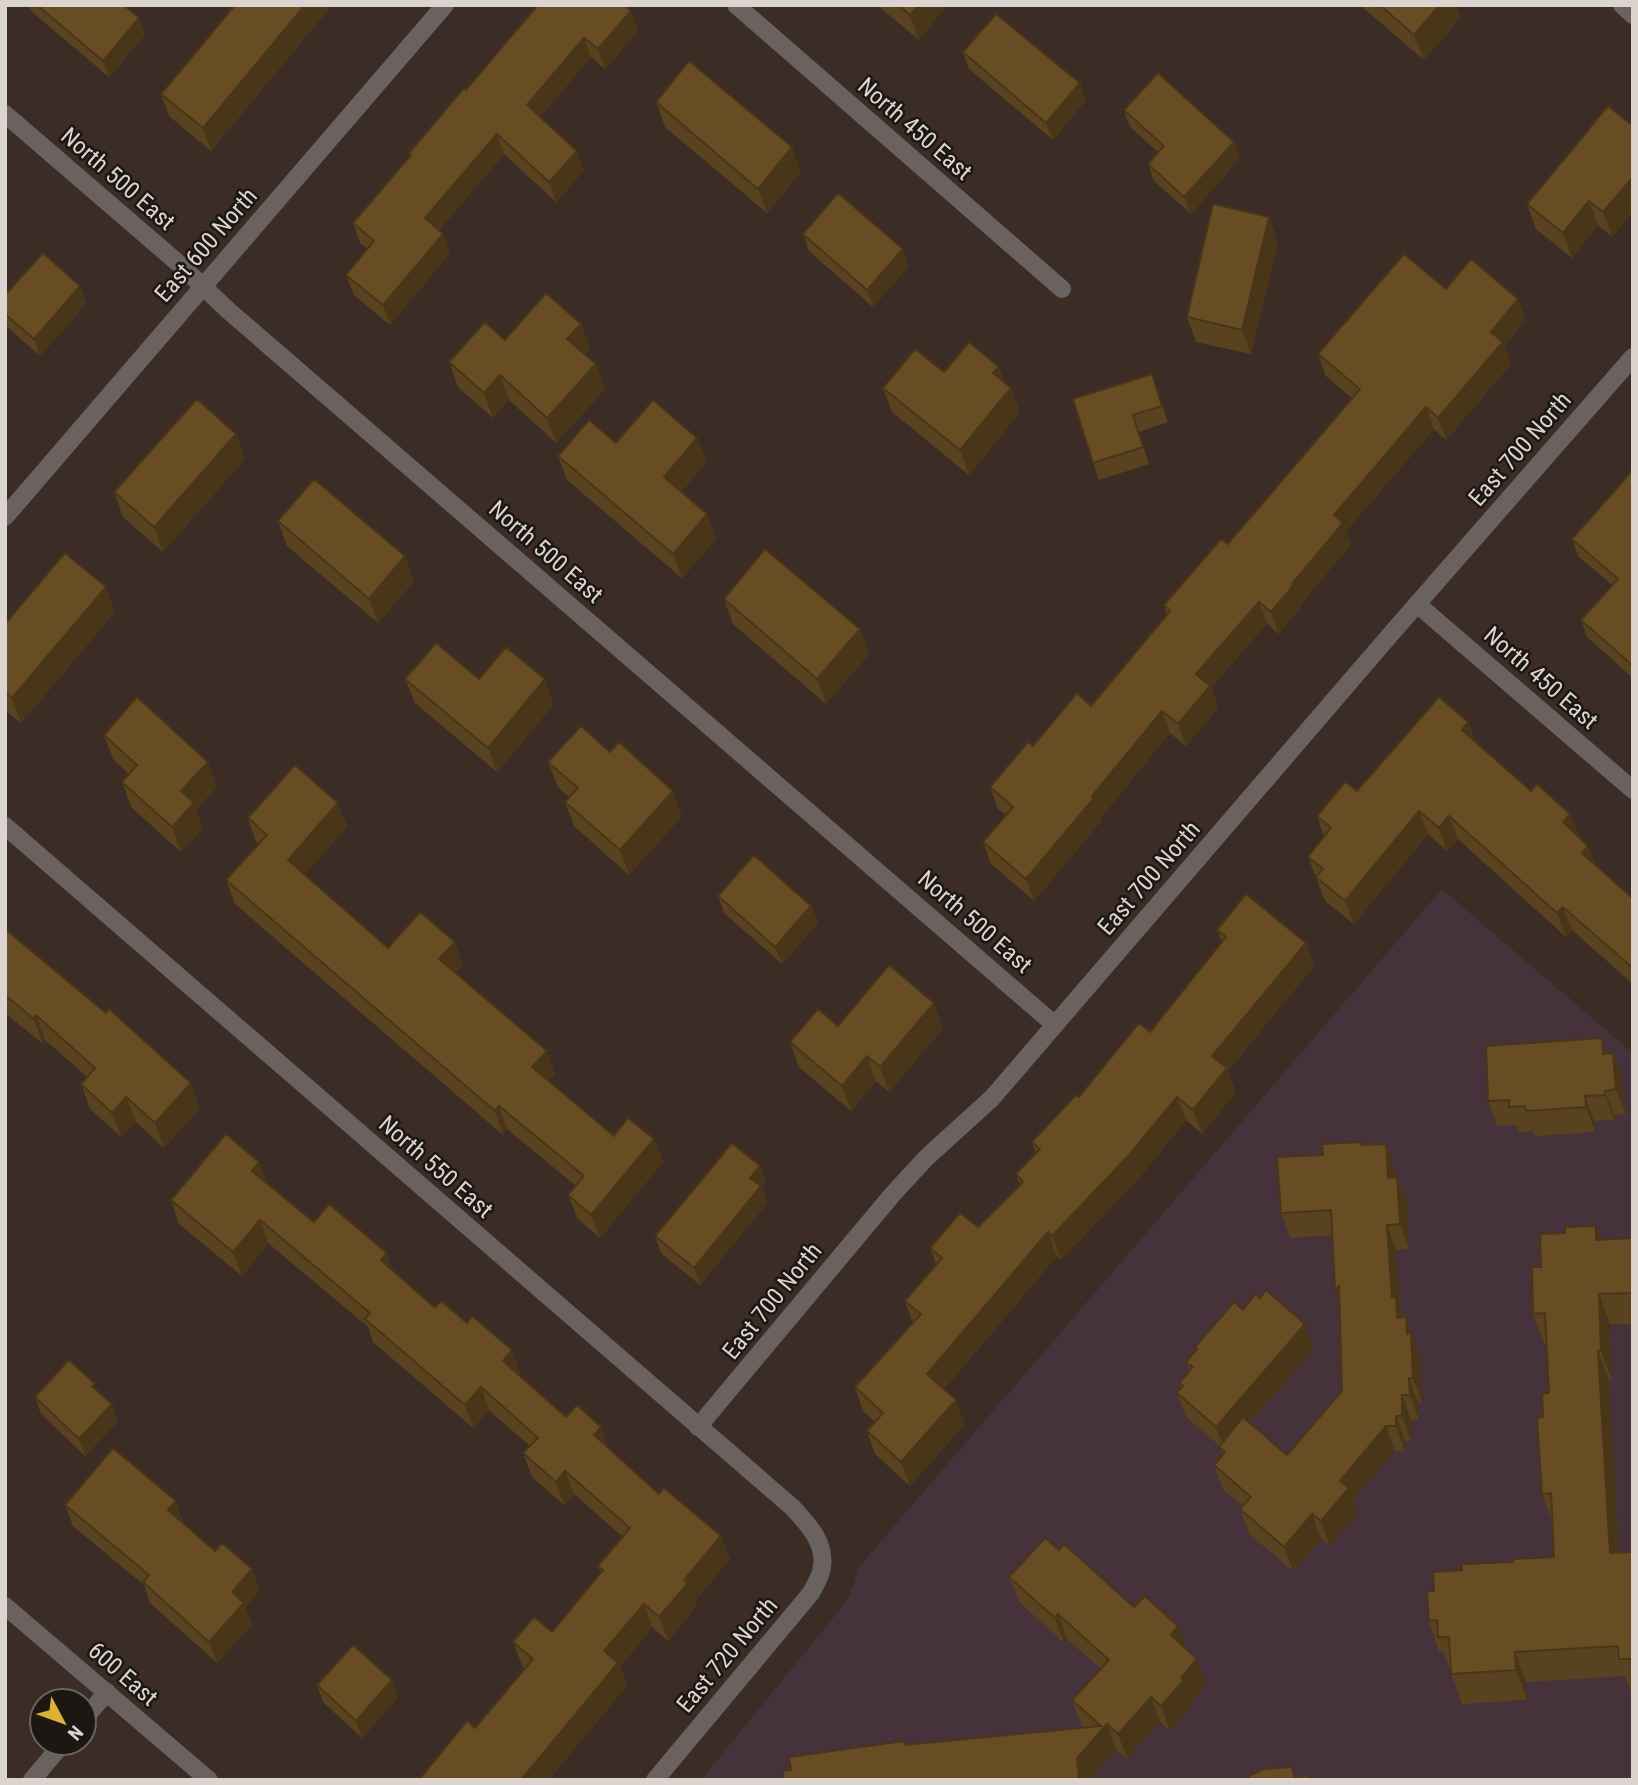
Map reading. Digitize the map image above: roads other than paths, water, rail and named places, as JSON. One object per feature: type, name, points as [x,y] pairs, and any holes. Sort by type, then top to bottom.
[{"type":"street","name":"East 600 North","points":[[5,517],[445,5]]},
{"type":"street","name":"North 450 East","points":[[736,5],[1062,289]]},
{"type":"street","points":[[1622,5],[1633,15]]},
{"type":"street","name":"North 500 East","points":[[5,114],[203,286],[229,312],[1055,1025]]},
{"type":"street","name":"East 700 North","points":[[698,1427],[892,1195],[926,1158],[992,1098],[1633,357]]},
{"type":"street","name":"North 450 East","points":[[1417,604],[1633,790]]},
{"type":"street","name":"North 550 East","points":[[5,826],[809,1524],[822,1555]]},
{"type":"street","name":"East 720 North","points":[[655,1780],[811,1593],[821,1572],[822,1555]]},
{"type":"street","name":"600 East","points":[[5,1606],[209,1780]]},
{"type":"street","points":[[98,1703],[107,1692]]},
{"type":"street","points":[[32,1780],[51,1757]]}]
